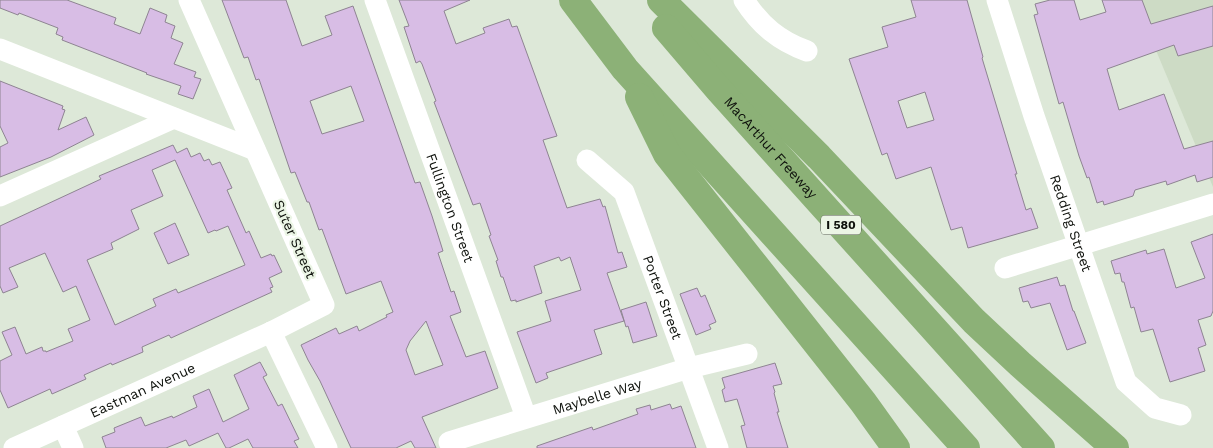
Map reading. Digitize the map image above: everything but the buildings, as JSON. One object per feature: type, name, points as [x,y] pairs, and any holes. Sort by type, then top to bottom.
[{"type":"highway","points":[[573,0],[625,69],[966,448]]},
{"type":"highway","name":"MacArthur Freeway","points":[[642,0],[718,90],[1041,448]]},
{"type":"highway","points":[[661,0],[819,156],[974,320],[1115,448]]},
{"type":"highway","points":[[625,69],[667,154],[864,402],[896,448]]},
{"type":"street","name":"Suter Street","points":[[190,0],[324,305],[271,332]]},
{"type":"street","name":"Fullington Street","points":[[375,0],[526,417]]},
{"type":"street","points":[[744,0],[750,10],[774,36],[806,51]]},
{"type":"street","name":"Redding Street","points":[[997,0],[1034,116],[1126,382],[1155,408],[1181,415]]},
{"type":"street","points":[[0,49],[255,150]]},
{"type":"street","points":[[0,196],[174,118]]},
{"type":"street","name":"Porter Street","points":[[587,160],[624,192],[718,448]]},
{"type":"street","points":[[1005,268],[1213,204]]},
{"type":"street","points":[[271,332],[327,448]]},
{"type":"street","name":"Eastman Avenue","points":[[14,448],[271,332]]},
{"type":"street","name":"Maybelle Way","points":[[449,442],[689,368],[747,354]]},
{"type":"street","points":[[63,426],[73,448]]},
{"type":"shaded area","points":[[1135,0],[1213,0],[1213,187]]}]
